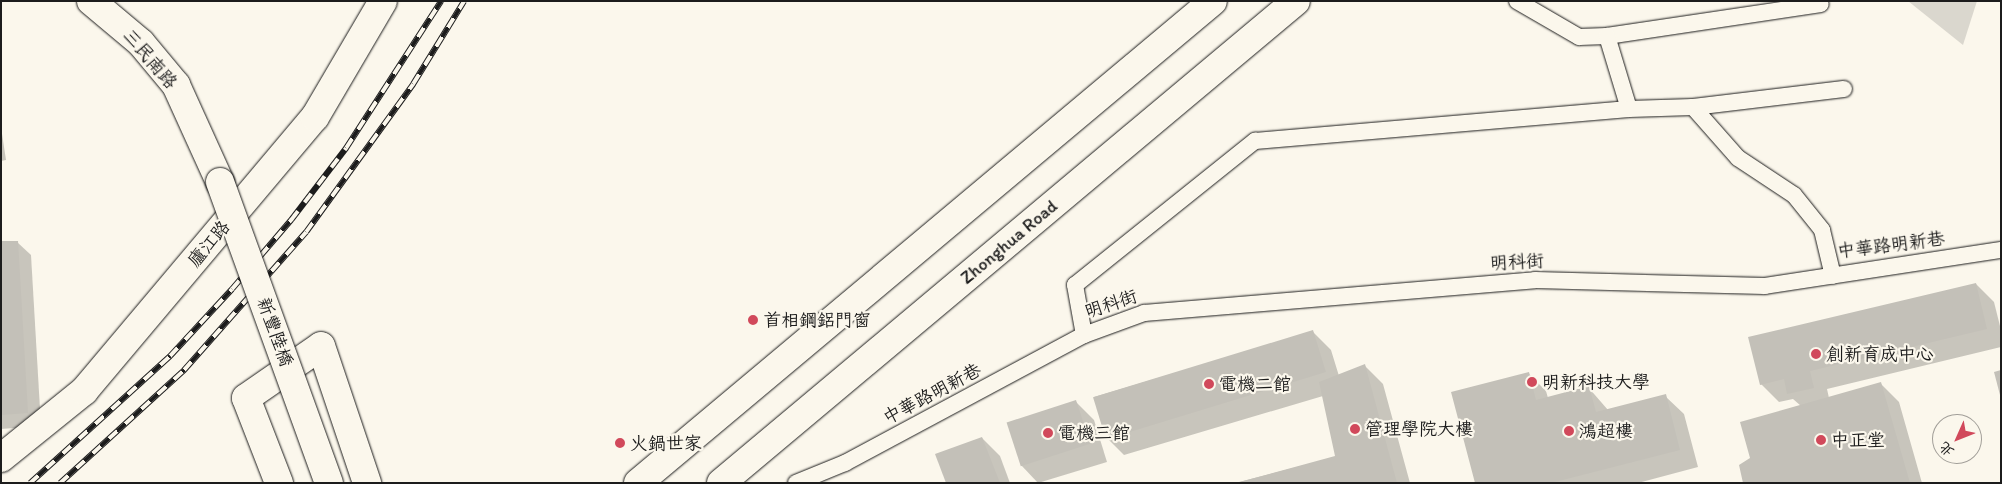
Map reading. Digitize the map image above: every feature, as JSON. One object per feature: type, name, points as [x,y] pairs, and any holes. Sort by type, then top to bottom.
[{"type":"main road","name":"三民南路","points":[[90,1],[141,43],[176,85],[220,182]]},
{"type":"main road","name":"廬江路","points":[[1,458],[84,391],[315,118],[383,1]]},
{"type":"main road","points":[[638,483],[1213,1]]},
{"type":"main road","name":"Zhonghua Road","points":[[721,483],[1296,1]]},
{"type":"main road","name":"新豐陸橋","points":[[220,182],[329,483]]},
{"type":"main road","points":[[279,483],[246,398],[321,346],[368,483]]},
{"type":"lane","points":[[1517,1],[1579,37],[1608,36],[1821,4]]},
{"type":"lane","points":[[1608,36],[1629,109],[1693,107],[1844,89]]},
{"type":"lane","name":"中華路明新巷","points":[[1693,107],[1738,158],[1794,195],[1822,230],[1833,276],[2001,250]]},
{"type":"lane","name":"明科街","points":[[1629,109],[1255,140],[1075,285],[1084,335],[1144,312],[1449,286],[1535,280],[1766,286],[1833,276]]},
{"type":"lane","name":"中華路明新巷","points":[[796,483],[845,463],[1084,335]]},
{"type":"shaded area","points":[[1908,1],[1977,1],[1963,45]]},
{"type":"building","points":[[1,241],[18,241],[28,413],[1,415]]},
{"type":"building","name":"創新育成中心","points":[[1976,283],[1987,329],[1810,371],[1814,388],[1787,394],[1784,379],[1760,385],[1748,337]]},
{"type":"building","name":"電機二館","points":[[1313,330],[1326,372],[1106,439],[1093,397]]},
{"type":"building","name":"管理學院大樓","points":[[1365,364],[1397,483],[1236,483],[1335,456],[1319,382]]},
{"type":"building","points":[[2001,370],[2001,395],[2000,395],[1994,372]]},
{"type":"building","name":"鴻超樓","points":[[1529,372],[1536,400],[1589,386],[1596,412],[1666,394],[1680,450],[1551,483],[1475,483],[1451,392]]},
{"type":"building","name":"中正堂","points":[[1881,382],[1910,483],[1743,483],[1739,465],[1750,458],[1740,422]]},
{"type":"building","name":"電機三館","points":[[1076,400],[1090,444],[1021,466],[1007,423]]},
{"type":"building","points":[[982,437],[1000,483],[946,483],[935,454]]},
{"type":"railway","points":[[30,483],[170,356],[232,289],[291,220],[346,148],[441,1]]},
{"type":"railway","points":[[60,483],[184,370],[306,232],[413,84],[464,1]]},
{"type":"place","name":"首相鋼鋁門窗","points":[[753,320]]},
{"type":"place","name":"創新育成中心","points":[[1816,354]]},
{"type":"place","name":"明新科技大學","points":[[1532,382]]},
{"type":"place","name":"電機二館","points":[[1209,384]]},
{"type":"place","name":"管理學院大樓","points":[[1355,429]]},
{"type":"place","name":"鴻超樓","points":[[1569,431]]},
{"type":"place","name":"電機三館","points":[[1048,433]]},
{"type":"place","name":"中正堂","points":[[1821,440]]},
{"type":"place","name":"火鍋世家","points":[[620,443]]}]
